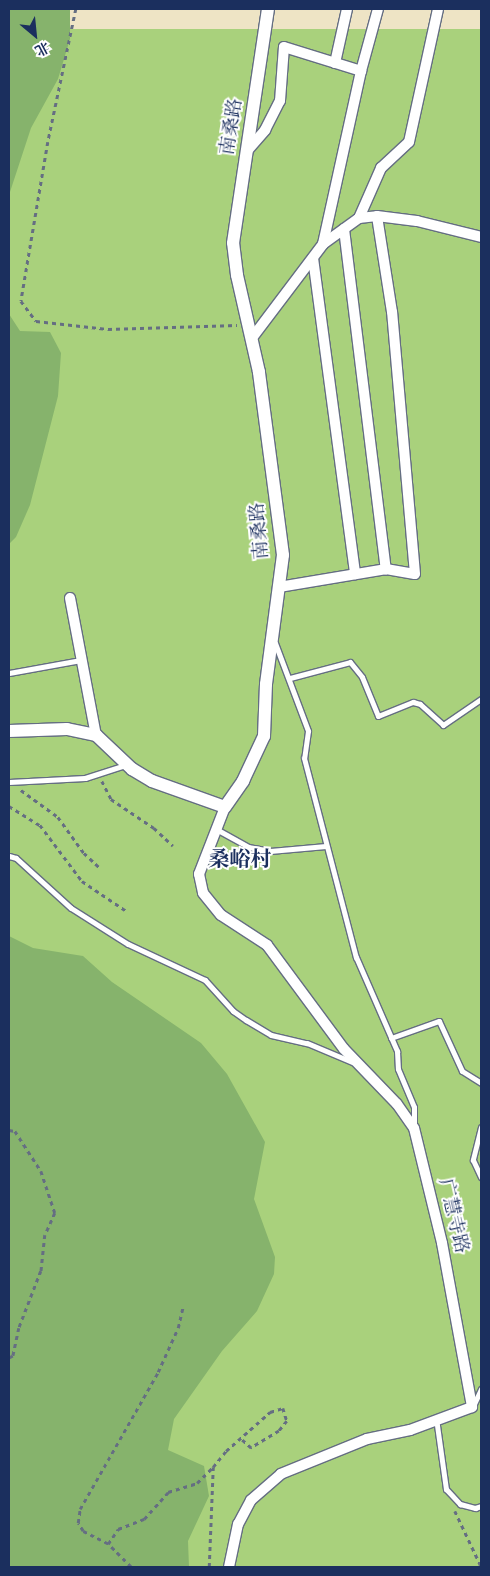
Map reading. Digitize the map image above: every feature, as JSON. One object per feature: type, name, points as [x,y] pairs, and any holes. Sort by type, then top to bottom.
[{"type":"street","name":"南桑路","points":[[225,807],[243,781],[264,736],[272,636],[283,555],[252,338],[236,275],[233,243],[268,9]]},
{"type":"street","points":[[335,63],[347,9]]},
{"type":"street","points":[[324,244],[361,71],[378,9]]},
{"type":"street","points":[[359,218],[381,168],[409,142],[438,9]]},
{"type":"street","points":[[247,151],[266,130],[280,101],[284,47],[361,71]]},
{"type":"street","points":[[279,587],[386,569],[415,574],[392,312],[377,216]]},
{"type":"street","points":[[252,338],[324,244],[359,218],[377,216],[417,221],[481,237]]},
{"type":"street","points":[[344,228],[386,569]]},
{"type":"street","points":[[313,258],[355,574]]},
{"type":"street","points":[[70,598],[96,735]]},
{"type":"street","points":[[9,731],[67,729],[96,735],[128,764],[152,781],[225,807]]},
{"type":"street","name":"广慧寺路","points":[[225,807],[199,874],[203,893],[221,915],[267,945],[311,1008],[359,1066],[397,1104],[414,1128],[442,1243],[477,1405]]},
{"type":"street","points":[[228,1567],[238,1524],[251,1500],[281,1474],[366,1439],[410,1430],[436,1418],[477,1405]]},
{"type":"lane","points":[[272,636],[290,678],[308,732],[304,758],[356,957],[392,1038],[398,1069],[414,1107],[414,1128]]},
{"type":"lane","points":[[9,673],[82,660]]},
{"type":"lane","points":[[290,678],[350,662],[362,677],[378,716],[413,702],[420,704],[443,725],[481,699]]},
{"type":"lane","points":[[10,782],[84,778],[128,764]]},
{"type":"lane","points":[[215,829],[248,847],[270,851],[326,846]]},
{"type":"lane","points":[[9,856],[16,858],[71,908],[128,944],[205,980],[233,1012],[271,1035],[307,1043],[359,1066]]},
{"type":"lane","points":[[392,1038],[439,1021],[462,1071],[481,1083]]},
{"type":"lane","points":[[481,1127],[473,1160],[481,1176]]},
{"type":"lane","points":[[477,1405],[481,1389]]},
{"type":"lane","points":[[436,1418],[446,1489],[460,1504],[476,1508],[481,1506]]},
{"type":"path","points":[[76,9],[48,142],[21,301],[36,320],[108,329],[249,324]]},
{"type":"path","points":[[98,774],[111,800],[154,828],[173,846]]},
{"type":"path","points":[[10,782],[58,817],[84,853],[101,869]]},
{"type":"path","points":[[9,806],[40,825],[82,881],[128,912]]},
{"type":"path","points":[[9,1130],[14,1131],[41,1171],[55,1212],[45,1235],[41,1271],[19,1328],[13,1356],[9,1358]]},
{"type":"path","points":[[131,1567],[108,1544],[83,1531],[78,1523],[80,1509],[166,1356],[183,1307]]},
{"type":"path","points":[[108,1544],[118,1529],[144,1519],[168,1492],[197,1483],[240,1438],[270,1412],[283,1408],[287,1421],[279,1431],[251,1448],[240,1438]]},
{"type":"path","points":[[209,1567],[213,1467]]},
{"type":"path","points":[[446,1489],[481,1566]]},
{"type":"green space","points":[[9,9],[70,9],[70,39],[58,79],[31,128],[9,195]]},
{"type":"green space","points":[[9,29],[481,29],[481,1567],[9,1567]]},
{"type":"green space","points":[[9,314],[20,331],[50,332],[61,353],[58,396],[30,505],[16,537],[9,544]]},
{"type":"green space","points":[[9,936],[33,948],[83,956],[112,982],[201,1043],[227,1074],[265,1142],[254,1199],[275,1257],[274,1274],[257,1311],[222,1351],[174,1419],[168,1450],[204,1466],[209,1496],[188,1541],[189,1567],[9,1567]]},
{"type":"district","name":"桑峪村","points":[[240,860]]}]
